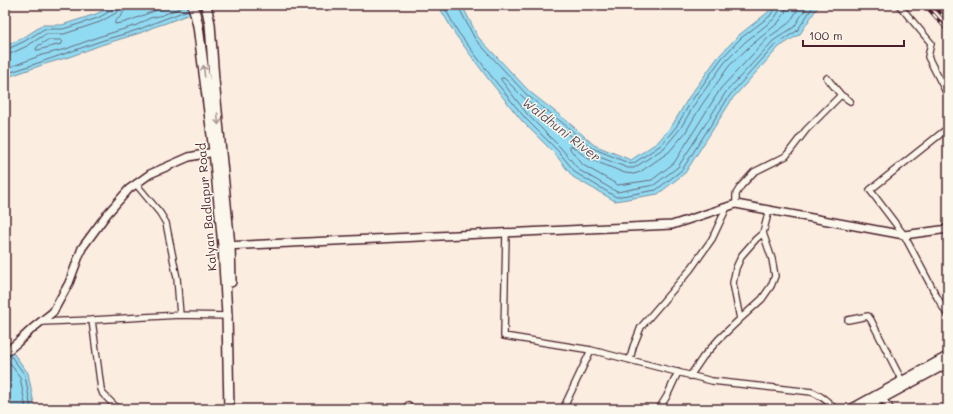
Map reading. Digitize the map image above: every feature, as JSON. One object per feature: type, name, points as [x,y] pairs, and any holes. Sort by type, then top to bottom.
[{"type":"main road","name":"Kalyan Badlapur Road","points":[[192,5],[198,26],[217,151],[227,246],[234,409]]},
{"type":"main road","name":"Kalyan Badlapur Road","points":[[206,5],[210,24],[217,151]]},
{"type":"main road","name":"Kalyan Badlapur Road","points":[[229,316],[229,409]]},
{"type":"main road","points":[[863,409],[902,381],[948,356]]},
{"type":"main road","points":[[851,409],[948,363]]},
{"type":"street","points":[[899,5],[931,43],[928,57],[948,96]]},
{"type":"street","points":[[827,78],[841,95],[850,101]]},
{"type":"street","points":[[736,204],[736,194],[754,172],[786,156],[806,130],[841,95]]},
{"type":"street","points":[[948,128],[870,190],[904,235],[948,316]]},
{"type":"street","points":[[5,352],[53,312],[69,284],[82,248],[107,214],[129,189],[150,174],[189,157],[217,151]]},
{"type":"street","points":[[136,184],[166,223],[177,278],[180,314]]},
{"type":"street","points":[[227,246],[672,225],[736,204],[904,235],[948,229]]},
{"type":"street","points":[[630,360],[633,347],[642,327],[690,270],[712,239],[727,207]]},
{"type":"street","points":[[690,376],[703,357],[719,339],[762,299],[771,286],[775,276],[772,259],[763,234],[768,210]]},
{"type":"street","points":[[506,232],[504,336],[591,350],[712,381],[812,392],[826,399],[835,409]]},
{"type":"street","points":[[740,319],[732,283],[736,268],[742,255],[756,239],[763,234]]},
{"type":"street","points":[[41,322],[180,314],[229,316]]},
{"type":"street","points":[[848,320],[868,316],[902,381]]},
{"type":"street","points":[[92,320],[101,390],[118,409]]},
{"type":"street","points":[[563,409],[591,350]]},
{"type":"street","points":[[659,409],[678,372]]},
{"type":"street","points":[[880,396],[891,409]]},
{"type":"water","points":[[113,5],[213,5],[140,33],[5,78],[5,46],[23,38],[43,25],[62,25],[96,14]]},
{"type":"water","name":"Waldhuni River","points":[[438,5],[462,5],[478,37],[530,92],[567,121],[594,145],[631,160],[658,142],[673,124],[689,97],[718,57],[739,35],[767,13],[773,5],[819,5],[800,34],[779,47],[733,98],[685,173],[658,194],[615,201],[573,177],[555,154],[522,121],[455,34]]},
{"type":"water","points":[[5,342],[28,373],[35,409],[8,409],[5,396]]},
{"type":"railway","points":[[925,5],[948,31]]},
{"type":"railway","points":[[933,5],[948,21]]}]
